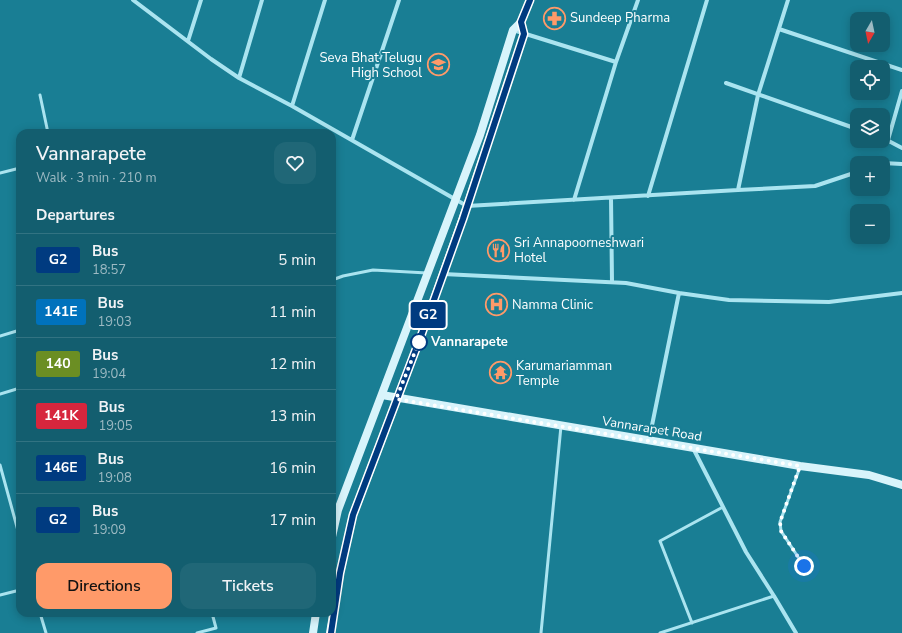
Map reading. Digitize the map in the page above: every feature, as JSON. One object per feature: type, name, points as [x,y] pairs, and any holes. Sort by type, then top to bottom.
[{"type":"main road","points":[[336,519],[338,510],[480,135],[513,30],[521,22],[530,0]]},
{"type":"main road","points":[[336,597],[353,515],[421,336],[468,206],[524,34],[521,22]]},
{"type":"main road","name":"Vannarapet Road","points":[[382,395],[396,399],[800,466],[869,475],[902,485]]},
{"type":"main road","points":[[312,633],[315,617]]},
{"type":"main road","points":[[330,633],[333,617]]},
{"type":"street","points":[[133,0],[140,2],[188,41],[239,78],[333,129]]},
{"type":"street","points":[[188,41],[201,0]]},
{"type":"street","points":[[239,78],[262,0]]},
{"type":"street","points":[[292,106],[325,0]]},
{"type":"street","points":[[352,140],[399,0]]},
{"type":"street","points":[[574,200],[616,62],[638,0]]},
{"type":"street","points":[[648,196],[707,0]]},
{"type":"street","points":[[738,190],[758,95],[788,0]]},
{"type":"street","points":[[778,29],[902,70]]},
{"type":"street","points":[[513,30],[616,62]]},
{"type":"street","points":[[726,83],[850,127]]},
{"type":"street","points":[[890,125],[902,91]]},
{"type":"street","points":[[336,131],[468,206],[815,186],[850,174]]},
{"type":"street","points":[[890,142],[902,148]]},
{"type":"street","points":[[890,163],[902,164]]},
{"type":"street","points":[[610,198],[612,282]]},
{"type":"street","points":[[443,274],[626,283],[679,293],[729,300],[829,302],[902,294]]},
{"type":"street","points":[[649,440],[679,293]]},
{"type":"street","points":[[692,448],[746,552],[796,633]]},
{"type":"lane","points":[[40,95],[47,129]]},
{"type":"lane","points":[[0,173],[16,169]]},
{"type":"lane","points":[[336,279],[373,270],[427,273]]},
{"type":"lane","points":[[0,336],[16,331]]},
{"type":"lane","points":[[0,394],[16,389]]},
{"type":"lane","points":[[541,633],[561,426]]},
{"type":"lane","points":[[0,465],[16,523]]},
{"type":"lane","points":[[800,466],[780,522],[781,531],[804,566]]},
{"type":"lane","points":[[692,623],[660,541],[723,507]]},
{"type":"lane","points":[[0,595],[16,591]]},
{"type":"lane","points":[[660,633],[774,596]]},
{"type":"lane","points":[[41,617],[46,633]]},
{"type":"lane","points":[[197,633],[216,628],[213,617]]},
{"type":"bus line","name":"G2","points":[[336,600],[340,573],[353,515],[421,336],[468,206],[524,34],[521,22],[530,0]]},
{"type":"bus line","name":"G2","points":[[331,633],[333,617]]},
{"type":"place","name":"Sundeep Pharma","points":[[554,18]]},
{"type":"place","name":"Seva Bhat Telugu High School","points":[[438,65]]},
{"type":"place","name":"Sri Annapoorneshwari Hotel","points":[[499,250]]},
{"type":"place","name":"Namma Clinic","points":[[496,305]]},
{"type":"place","name":"Vannarapete","points":[[419,342]]},
{"type":"place","name":"Karumariamman Temple","points":[[500,373]]},
{"type":"route","points":[[419,342],[396,399],[800,466],[780,522],[781,531],[804,566]]}]
